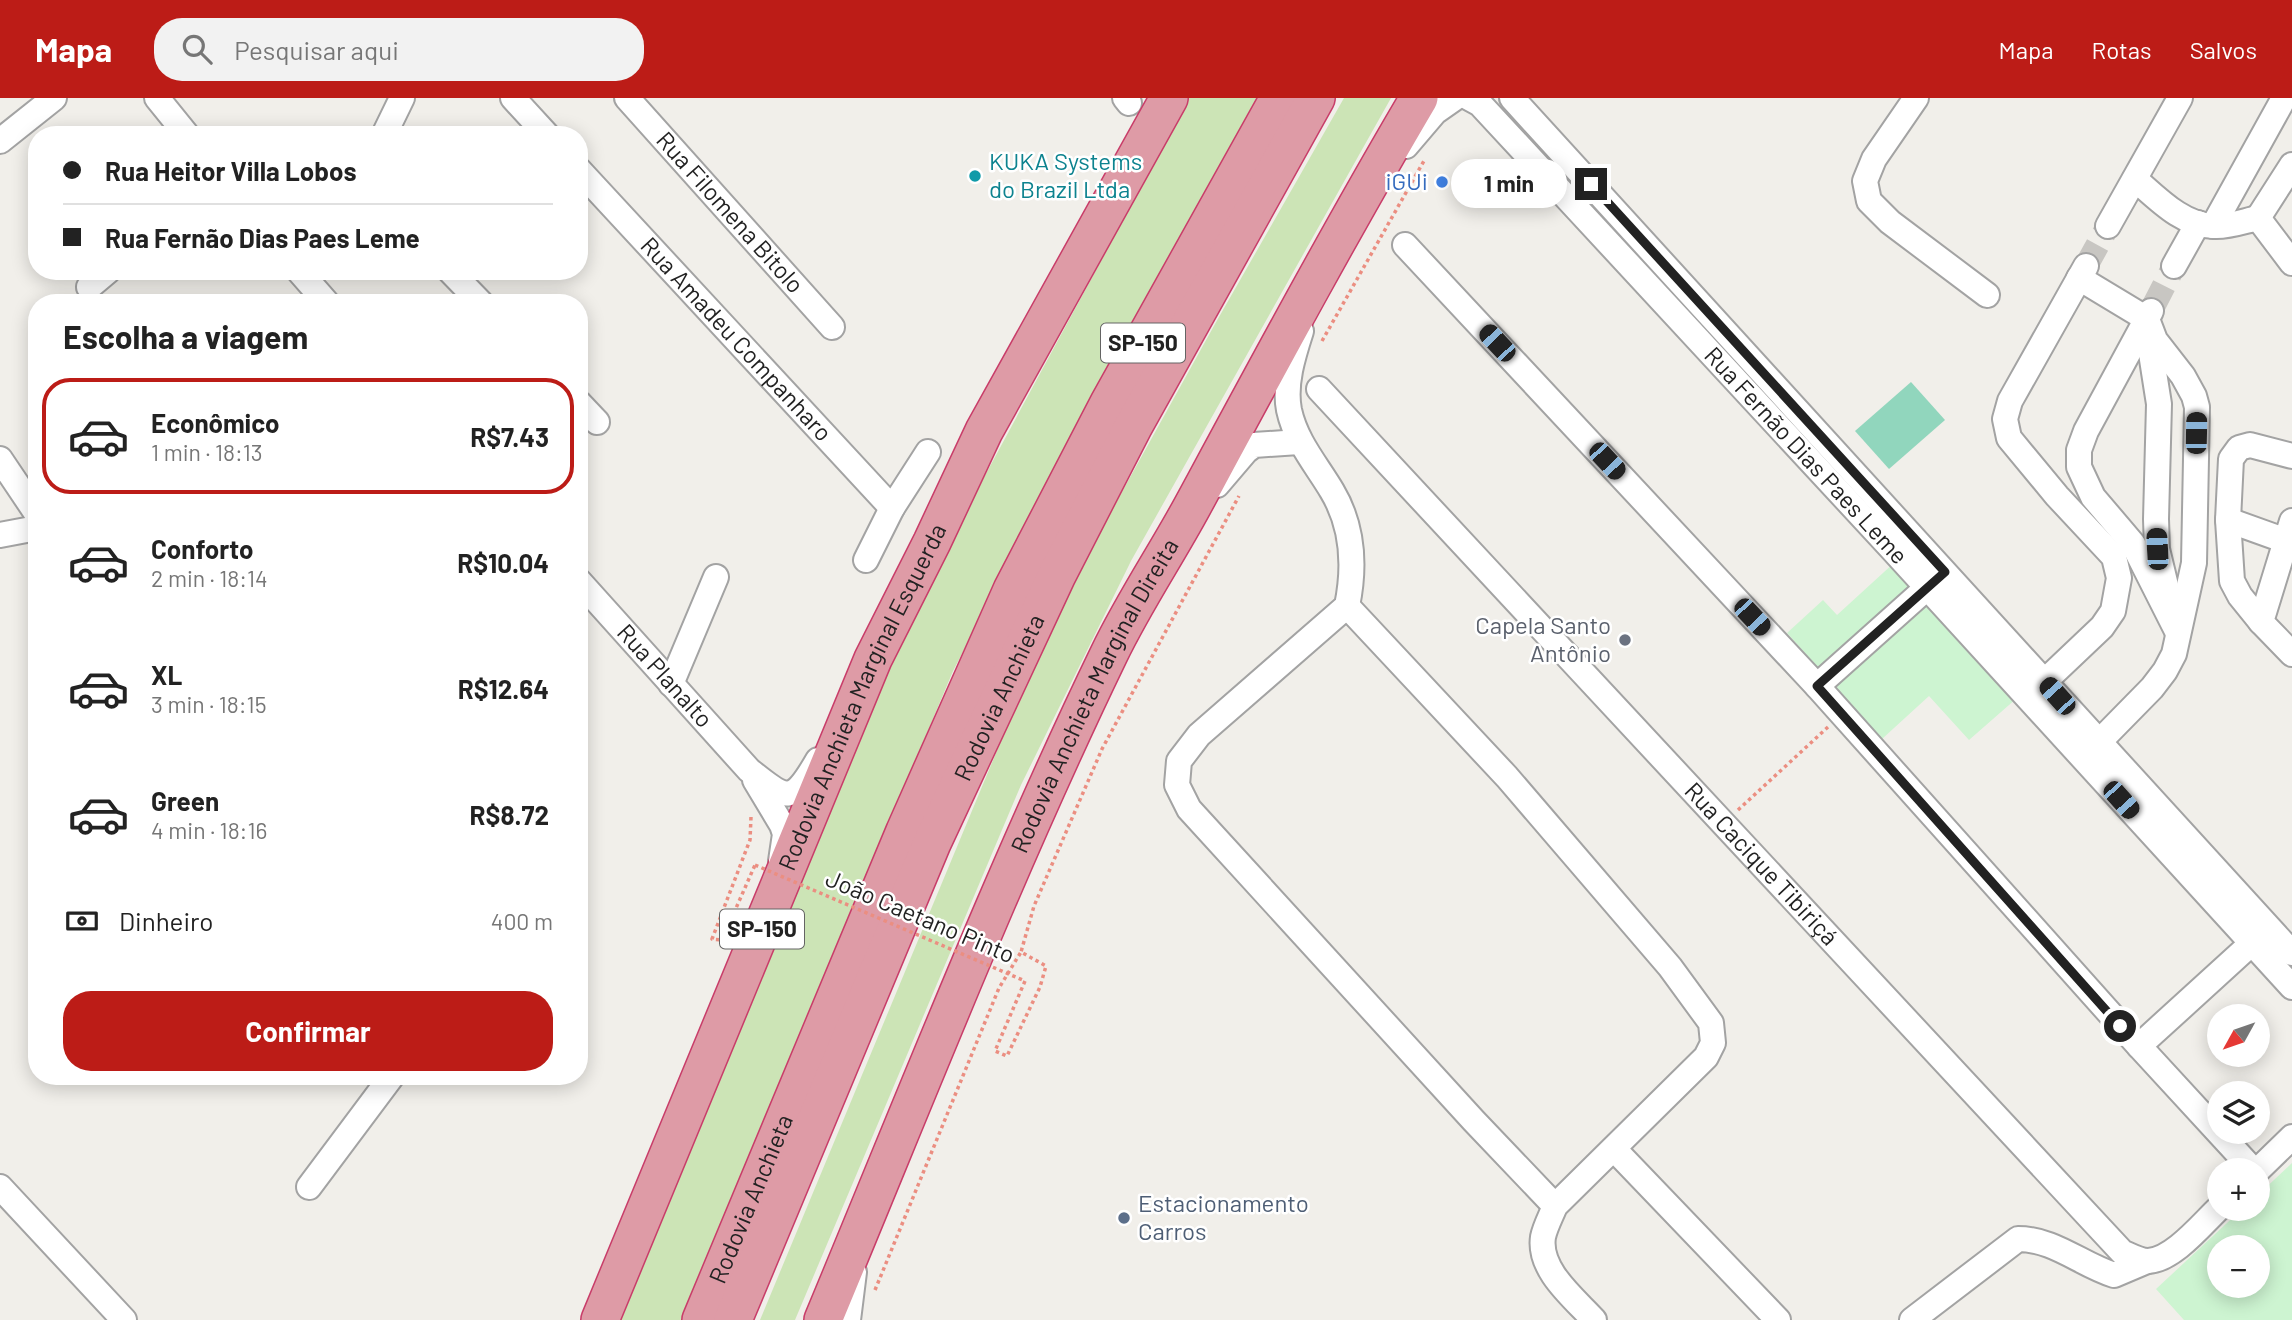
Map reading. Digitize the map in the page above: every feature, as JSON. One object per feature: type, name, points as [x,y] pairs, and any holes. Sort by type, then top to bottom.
[{"type":"highway","name":"Rodovia Anchieta Marginal Esquerda","points":[[600,1320],[873,659],[984,431],[1169,98]]},
{"type":"highway","name":"Rodovia Anchieta","points":[[701,1320],[905,831],[1012,590],[1109,403],[1279,98]]},
{"type":"highway","name":"Rodovia Anchieta","points":[[733,1320],[932,843],[1057,575],[1133,427],[1316,98]]},
{"type":"highway","name":"Rodovia Anchieta Marginal Direita","points":[[823,1320],[1025,835],[1110,651],[1180,530],[1356,205],[1419,98]]},
{"type":"street","points":[[0,141],[54,98]]},
{"type":"street","points":[[157,98],[180,126]]},
{"type":"street","points":[[388,126],[402,98]]},
{"type":"street","points":[[513,98],[539,126]]},
{"type":"street","name":"Rua Filomena Bitolo","points":[[627,98],[832,327]]},
{"type":"street","points":[[1356,205],[1435,112],[1455,98]]},
{"type":"street","name":"Rua Fernão Dias Paes Leme","points":[[1469,98],[1480,104],[2082,735],[2260,936],[2292,987]]},
{"type":"street","name":"Rua Fernão Dias Paes Leme","points":[[1512,98],[1936,580],[2044,682],[2082,735],[2260,936],[2292,953]]},
{"type":"street","points":[[1916,98],[1874,159],[1866,181],[1869,201],[1890,222],[1987,295]]},
{"type":"street","points":[[2108,226],[2180,98]]},
{"type":"street","points":[[2174,267],[2206,225],[2284,98]]},
{"type":"street","points":[[2135,178],[2162,203],[2206,225],[2258,218],[2292,165]]},
{"type":"street","name":"Rua Amadeu Companharo","points":[[588,180],[892,508]]},
{"type":"street","points":[[2258,218],[2292,263]]},
{"type":"street","points":[[1405,244],[1817,686],[2139,1046],[2244,1158]]},
{"type":"street","points":[[1321,268],[1292,361],[1289,409],[1299,442],[1333,493],[1346,529],[1352,554],[1352,580],[1347,606],[1199,735],[1179,761],[1177,785],[1189,809],[1555,1206]]},
{"type":"street","points":[[2044,682],[2102,627],[2113,611],[2119,578],[2114,557],[2057,496],[2009,438],[2005,419],[2010,401],[2083,272],[2150,313],[2155,340],[2183,376],[2197,407],[2194,563],[2174,654],[2152,688],[2082,735]]},
{"type":"street","points":[[89,287],[97,280]]},
{"type":"street","points":[[459,280],[472,294]]},
{"type":"street","points":[[2150,313],[2086,432],[2079,450],[2079,467],[2093,497],[2133,544],[2177,631]]},
{"type":"street","points":[[2150,313],[2149,349],[2159,404],[2157,549],[2177,631]]},
{"type":"street","name":"Rua Cacique Tibiriçá","points":[[1319,389],[2122,1252],[2147,1261]]},
{"type":"street","points":[[588,412],[597,422]]},
{"type":"street","points":[[1180,530],[1254,445],[1299,442]]},
{"type":"street","points":[[2292,456],[2250,444],[2238,448],[2231,459],[2228,520],[2232,581],[2240,596],[2261,622],[2292,654]]},
{"type":"street","points":[[866,560],[892,508],[928,452]]},
{"type":"street","points":[[0,459],[28,501]]},
{"type":"street","points":[[2228,520],[2290,535],[2261,622]]},
{"type":"street","points":[[0,535],[28,530]]},
{"type":"street","points":[[671,684],[716,576]]},
{"type":"street","points":[[1817,686],[1936,580]]},
{"type":"street","name":"Rua Planalto","points":[[588,591],[749,771],[774,791],[785,795],[794,793],[803,785],[873,659]]},
{"type":"street","points":[[1347,606],[1507,778],[1670,967],[1710,1023],[1713,1043],[1706,1057],[1555,1206],[1543,1237],[1545,1260],[1557,1279],[1594,1320]]},
{"type":"street","name":"Rua Planalto","points":[[749,771],[785,834],[770,912]]},
{"type":"street","points":[[2139,1046],[2260,936]]},
{"type":"street","points":[[309,1187],[385,1085]]},
{"type":"street","points":[[2270,1158],[2292,1137]]},
{"type":"street","points":[[1614,1149],[1778,1320]]},
{"type":"street","points":[[0,1187],[124,1320]]},
{"type":"street","points":[[848,1320],[851,1288],[867,1214]]},
{"type":"street","points":[[1912,1320],[2018,1239],[2031,1239],[2053,1245],[2096,1269],[2114,1275],[2147,1261],[2163,1258],[2207,1220]]},
{"type":"path","points":[[1321,344],[1425,159]]},
{"type":"path","points":[[873,1296],[999,988],[1021,952],[1034,906],[1102,749],[1240,494]]},
{"type":"path","points":[[1724,824],[1842,714]]},
{"type":"path","name":"João Caetano Pinto","points":[[750,840],[712,939],[722,940],[755,865],[1025,981],[995,1051],[1007,1056],[1040,987],[1046,966],[1021,952]]},
{"type":"green space","points":[[1189,98],[1257,98],[1123,342],[953,671],[681,1320],[614,1320],[915,605]]},
{"type":"green space","points":[[1344,98],[1391,98],[1131,561],[1021,785],[795,1320],[760,1320],[1016,705],[1092,546]]},
{"type":"green space","points":[[1911,382],[1945,420],[1889,469],[1855,431]]},
{"type":"green space","points":[[1895,562],[2017,698],[1969,740],[1929,696],[1882,739],[1787,633],[1823,600],[1837,615]]},
{"type":"green space","points":[[2292,1163],[2292,1320],[2184,1320],[2156,1289],[2207,1242],[2207,1298],[2270,1298],[2270,1235],[2214,1235],[2229,1221],[2270,1221],[2270,1184]]},
{"type":"tunnel","points":[[2086,266],[2108,226]]},
{"type":"tunnel","points":[[2153,307],[2174,266]]},
{"type":"place","name":"KUKA Systems do Brazil Ltda","points":[[975,176]]},
{"type":"place","name":"iGUi","points":[[1442,182]]},
{"type":"place","name":"Capela Santo Antônio","points":[[1625,640]]},
{"type":"place","name":"Estacionamento Carros","points":[[1124,1218]]},
{"type":"route","points":[[1591,184],[1945,572],[1817,686],[2120,1026]]}]
